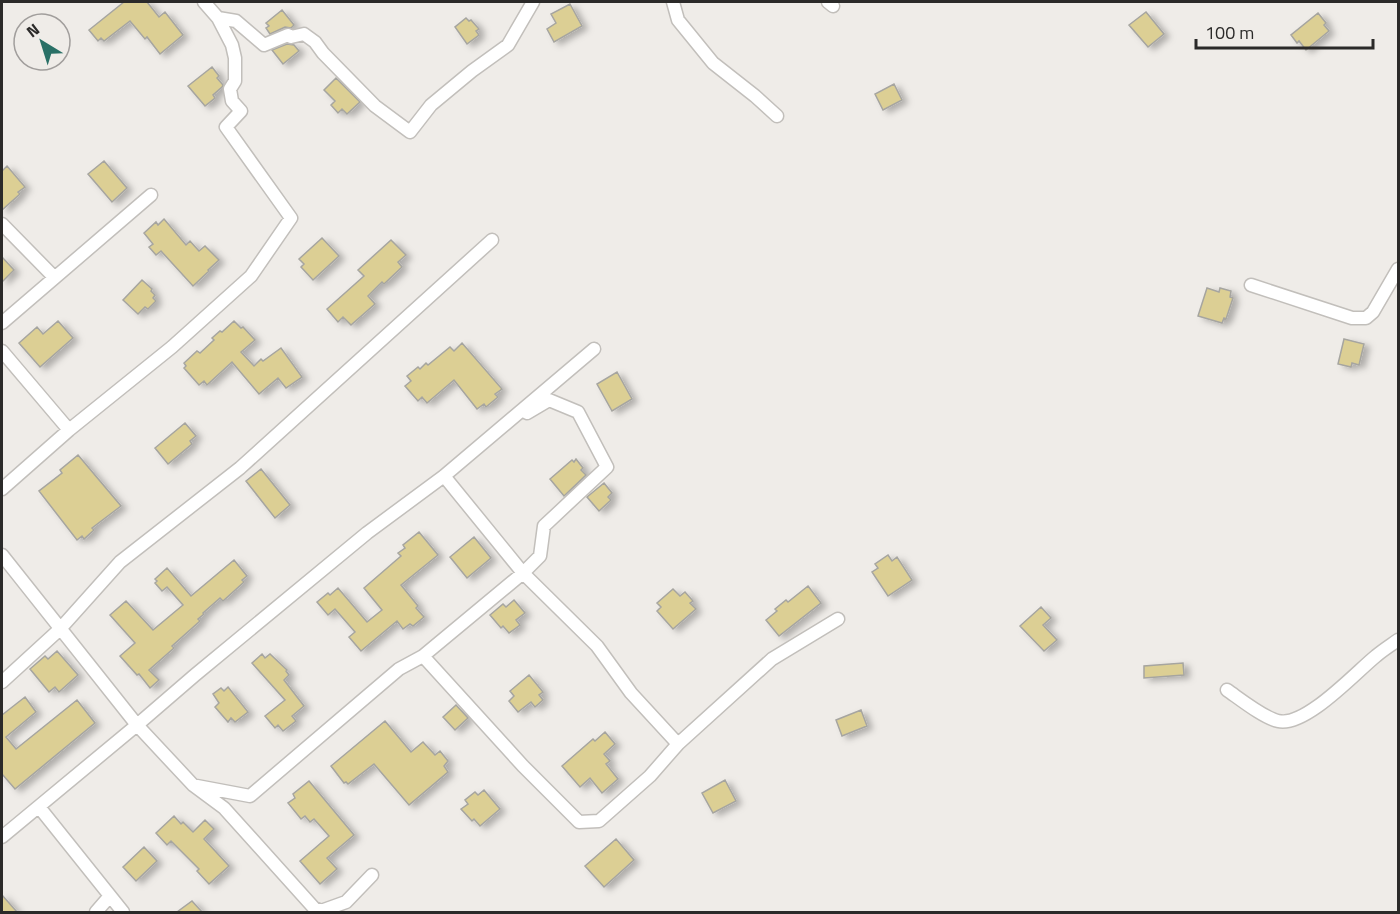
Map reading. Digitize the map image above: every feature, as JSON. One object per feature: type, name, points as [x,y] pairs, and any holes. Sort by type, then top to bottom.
[{"type":"street","points":[[2,489],[69,429],[172,347],[251,276],[291,218],[226,127],[241,111],[232,100],[230,89],[236,81],[235,58],[232,45],[218,18],[204,2]]},
{"type":"street","points":[[218,18],[236,21],[264,45],[288,35],[291,37],[304,34],[315,42],[375,106],[410,132],[431,105],[508,45],[533,2]]},
{"type":"street","points":[[673,2],[678,20],[713,63],[777,116]]},
{"type":"street","points":[[2,323],[151,195]]},
{"type":"street","points":[[2,224],[54,277]]},
{"type":"street","points":[[2,682],[60,629],[120,562],[240,468],[492,240]]},
{"type":"street","points":[[1251,285],[1352,318],[1366,318],[1373,312],[1398,269]]},
{"type":"street","points":[[2,837],[367,533],[444,476],[594,349]]},
{"type":"street","points":[[2,351],[69,429]]},
{"type":"street","points":[[193,786],[249,796],[399,669],[423,657],[523,573],[540,556],[543,526],[607,467],[578,412],[549,400],[492,435]]},
{"type":"street","points":[[444,476],[523,573],[597,646],[631,693],[678,744]]},
{"type":"street","points":[[2,555],[137,724],[193,786],[224,808],[314,908],[321,911],[346,902],[372,875]]},
{"type":"street","points":[[423,657],[523,766],[579,822],[599,821],[650,776],[678,744],[772,659],[838,619]]},
{"type":"street","points":[[1227,690],[1280,722],[1292,720],[1309,712],[1398,640]]},
{"type":"street","points":[[39,807],[123,912]]},
{"type":"street","points":[[96,912],[109,897]]},
{"type":"building","points":[[124,2],[147,2],[159,17],[165,12],[183,35],[160,54],[147,37],[145,39],[130,21],[104,41],[101,38],[98,41],[89,30]]},
{"type":"building","points":[[570,4],[582,26],[554,42],[547,29],[556,23],[551,14]]},
{"type":"building","points":[[282,10],[294,25],[270,34],[266,23]]},
{"type":"building","points":[[1146,12],[1164,34],[1148,47],[1129,25]]},
{"type":"building","points":[[1318,13],[1329,31],[1306,50],[1291,35]]},
{"type":"building","points":[[466,18],[479,29],[476,31],[479,35],[467,44],[455,27]]},
{"type":"building","points":[[287,44],[294,45],[299,51],[283,64],[272,50]]},
{"type":"building","points":[[212,67],[223,85],[213,95],[215,98],[205,106],[188,86]]},
{"type":"building","points":[[336,78],[360,102],[347,114],[342,109],[338,113],[331,105],[335,101],[324,90]]},
{"type":"building","points":[[894,84],[902,100],[883,110],[875,94]]},
{"type":"building","points":[[104,161],[127,188],[112,202],[88,174]]},
{"type":"building","points":[[7,166],[25,187],[2,210],[2,171]]},
{"type":"building","points":[[164,219],[186,245],[190,241],[199,251],[205,246],[219,260],[193,286],[161,251],[156,255],[149,247],[153,244],[144,233],[156,222],[158,225]]},
{"type":"building","points":[[322,238],[339,256],[313,280],[301,267],[304,264],[299,259]]},
{"type":"building","points":[[391,240],[406,255],[398,262],[402,267],[368,296],[375,304],[351,325],[343,317],[338,322],[327,309],[364,276],[358,270]]},
{"type":"building","points":[[2,257],[14,270],[2,282]]},
{"type":"building","points":[[142,280],[152,289],[155,295],[153,298],[156,301],[148,309],[145,307],[138,314],[123,300]]},
{"type":"building","points":[[1207,288],[1219,292],[1220,288],[1231,291],[1230,297],[1233,298],[1226,319],[1224,318],[1222,323],[1198,316]]},
{"type":"building","points":[[58,321],[73,338],[40,367],[19,343],[37,327],[43,334]]},
{"type":"building","points":[[234,321],[255,340],[241,352],[254,366],[261,359],[263,361],[281,348],[302,377],[286,388],[278,378],[259,394],[232,362],[207,385],[204,381],[199,385],[184,368],[186,366],[184,363],[197,351],[200,353],[214,340],[212,338]]},
{"type":"building","points":[[1344,339],[1364,344],[1359,365],[1352,363],[1351,367],[1338,364]]},
{"type":"building","points":[[462,343],[502,389],[495,394],[498,397],[486,407],[484,404],[477,409],[454,380],[427,403],[422,397],[418,401],[405,386],[411,381],[407,376],[418,367],[420,369],[426,363],[428,365],[450,347],[454,351]]},
{"type":"building","points":[[617,372],[632,399],[612,411],[597,384]]},
{"type":"building","points":[[185,423],[196,436],[190,441],[192,444],[168,464],[155,448]]},
{"type":"building","points":[[78,455],[121,506],[92,528],[94,530],[84,539],[82,536],[77,540],[39,491],[62,473],[60,470]]},
{"type":"building","points":[[576,459],[586,475],[564,496],[550,479]]},
{"type":"building","points":[[261,469],[290,505],[275,518],[246,481]]},
{"type":"building","points":[[604,483],[612,493],[608,497],[611,500],[599,511],[587,497]]},
{"type":"building","points":[[419,532],[438,555],[401,585],[424,617],[413,626],[410,624],[403,629],[397,621],[361,651],[349,637],[355,632],[335,609],[328,615],[317,602],[338,588],[367,622],[382,610],[364,588],[401,556],[398,553],[405,548],[403,545]]},
{"type":"building","points":[[474,537],[491,558],[467,578],[450,557]]},
{"type":"building","points":[[888,555],[892,561],[897,557],[912,580],[888,596],[872,572],[878,568],[875,564]]},
{"type":"building","points":[[234,560],[247,576],[242,580],[244,582],[223,601],[220,598],[203,613],[198,619],[200,621],[149,670],[159,680],[150,688],[120,656],[135,643],[110,615],[126,601],[153,630],[183,605],[167,587],[162,591],[155,583],[157,581],[155,579],[167,568],[191,596]]},
{"type":"building","points":[[808,586],[821,603],[779,636],[766,620],[786,600],[788,602]]},
{"type":"building","points":[[673,589],[680,596],[685,592],[693,601],[690,603],[696,609],[673,629],[657,611],[661,607],[657,603]]},
{"type":"building","points":[[514,600],[525,613],[516,620],[520,625],[509,633],[503,626],[501,628],[490,615],[503,604],[506,607]]},
{"type":"building","points":[[1041,607],[1051,618],[1043,625],[1057,640],[1044,651],[1020,626]]},
{"type":"building","points":[[57,651],[78,675],[59,692],[55,687],[49,692],[30,669],[45,656],[48,659]]},
{"type":"building","points":[[262,654],[265,658],[270,654],[287,670],[289,675],[284,680],[304,706],[292,716],[296,721],[283,731],[278,725],[275,728],[265,716],[285,700],[252,663]]},
{"type":"building","points":[[1183,663],[1184,675],[1144,678],[1144,666]]},
{"type":"building","points":[[529,675],[543,692],[539,695],[543,700],[535,707],[531,702],[518,712],[509,701],[514,696],[510,691]]},
{"type":"building","points":[[228,687],[248,712],[235,722],[231,718],[228,722],[215,707],[219,703],[213,694],[221,688],[224,691]]},
{"type":"building","points":[[25,697],[36,712],[6,737],[16,749],[77,700],[95,723],[15,789],[2,774],[2,715]]},
{"type":"building","points":[[456,705],[468,718],[455,730],[443,717]]},
{"type":"building","points":[[861,710],[867,726],[842,736],[836,720]]},
{"type":"building","points":[[385,721],[411,752],[423,742],[435,755],[440,751],[448,761],[444,766],[448,772],[409,805],[374,764],[348,784],[344,783],[331,766]]},
{"type":"building","points":[[605,732],[615,744],[604,754],[610,761],[606,764],[618,779],[602,793],[590,778],[580,787],[562,766],[593,739],[595,741]]},
{"type":"building","points":[[725,780],[736,801],[713,813],[702,793]]},
{"type":"building","points":[[309,781],[354,835],[327,858],[337,869],[320,884],[300,861],[329,836],[314,819],[310,822],[305,816],[301,819],[288,803],[295,798],[293,794]]},
{"type":"building","points":[[484,790],[500,809],[480,826],[461,809],[468,804],[465,800],[475,792],[478,795]]},
{"type":"building","points":[[174,816],[193,832],[205,820],[214,829],[204,839],[229,866],[209,884],[197,871],[199,869],[171,841],[167,845],[156,833]]},
{"type":"building","points":[[616,839],[634,860],[604,887],[585,866]]},
{"type":"building","points":[[144,847],[157,861],[136,881],[123,867]]},
{"type":"building","points":[[2,895],[17,912],[2,912]]},
{"type":"building","points":[[192,901],[202,912],[177,912]]}]
